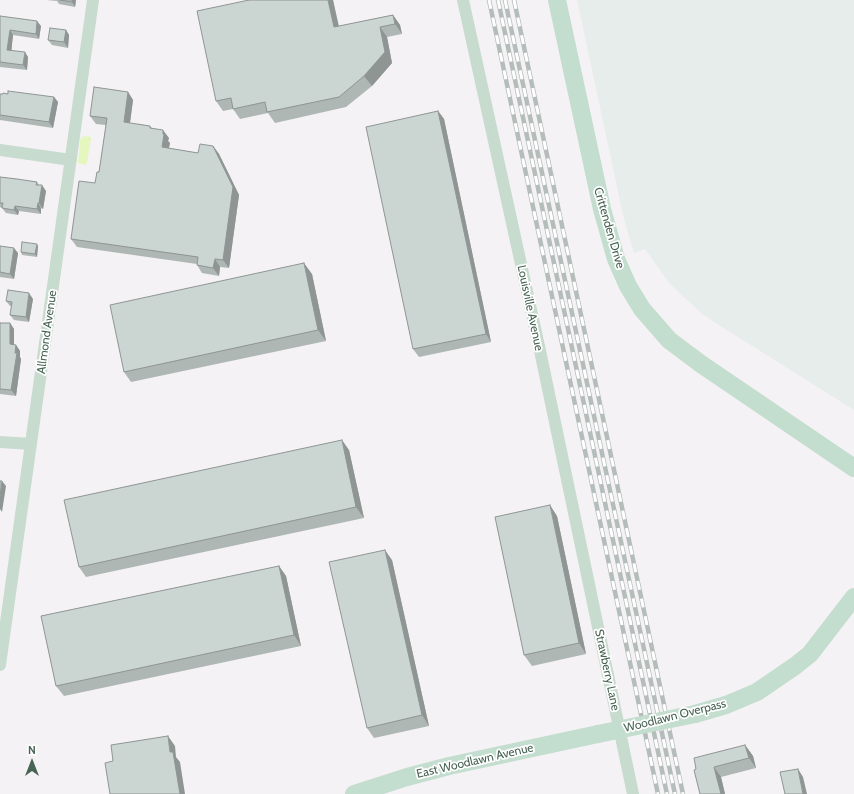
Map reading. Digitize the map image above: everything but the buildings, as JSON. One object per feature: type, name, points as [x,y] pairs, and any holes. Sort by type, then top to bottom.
[{"type":"main road","name":"Crittenden Drive","points":[[557,0],[606,224],[616,259],[628,286],[642,309],[669,340],[854,468]]},
{"type":"main road","name":"Woodlawn Overpass","points":[[598,734],[695,714],[726,705],[756,692],[810,654],[854,597]]},
{"type":"main road","name":"East Woodlawn Avenue","points":[[354,794],[449,766],[598,734]]},
{"type":"street","name":"Allmond Avenue","points":[[0,665],[94,0]]},
{"type":"street","name":"Louisville Avenue","points":[[464,0],[596,616]]},
{"type":"street","points":[[0,150],[71,160]]},
{"type":"street","points":[[0,442],[31,444]]},
{"type":"street","name":"Strawberry Lane","points":[[596,616],[633,794]]},
{"type":"shaded area","points":[[577,0],[854,0],[854,410],[702,314],[669,283],[645,249],[634,253],[621,206]]},
{"type":"green space","points":[[83,136],[91,137],[86,165],[78,163],[80,140]]},
{"type":"railway","points":[[489,0],[658,794]]},
{"type":"railway","points":[[498,0],[667,794]]},
{"type":"railway","points":[[505,0],[675,794]]},
{"type":"railway","points":[[514,0],[683,794]]}]
